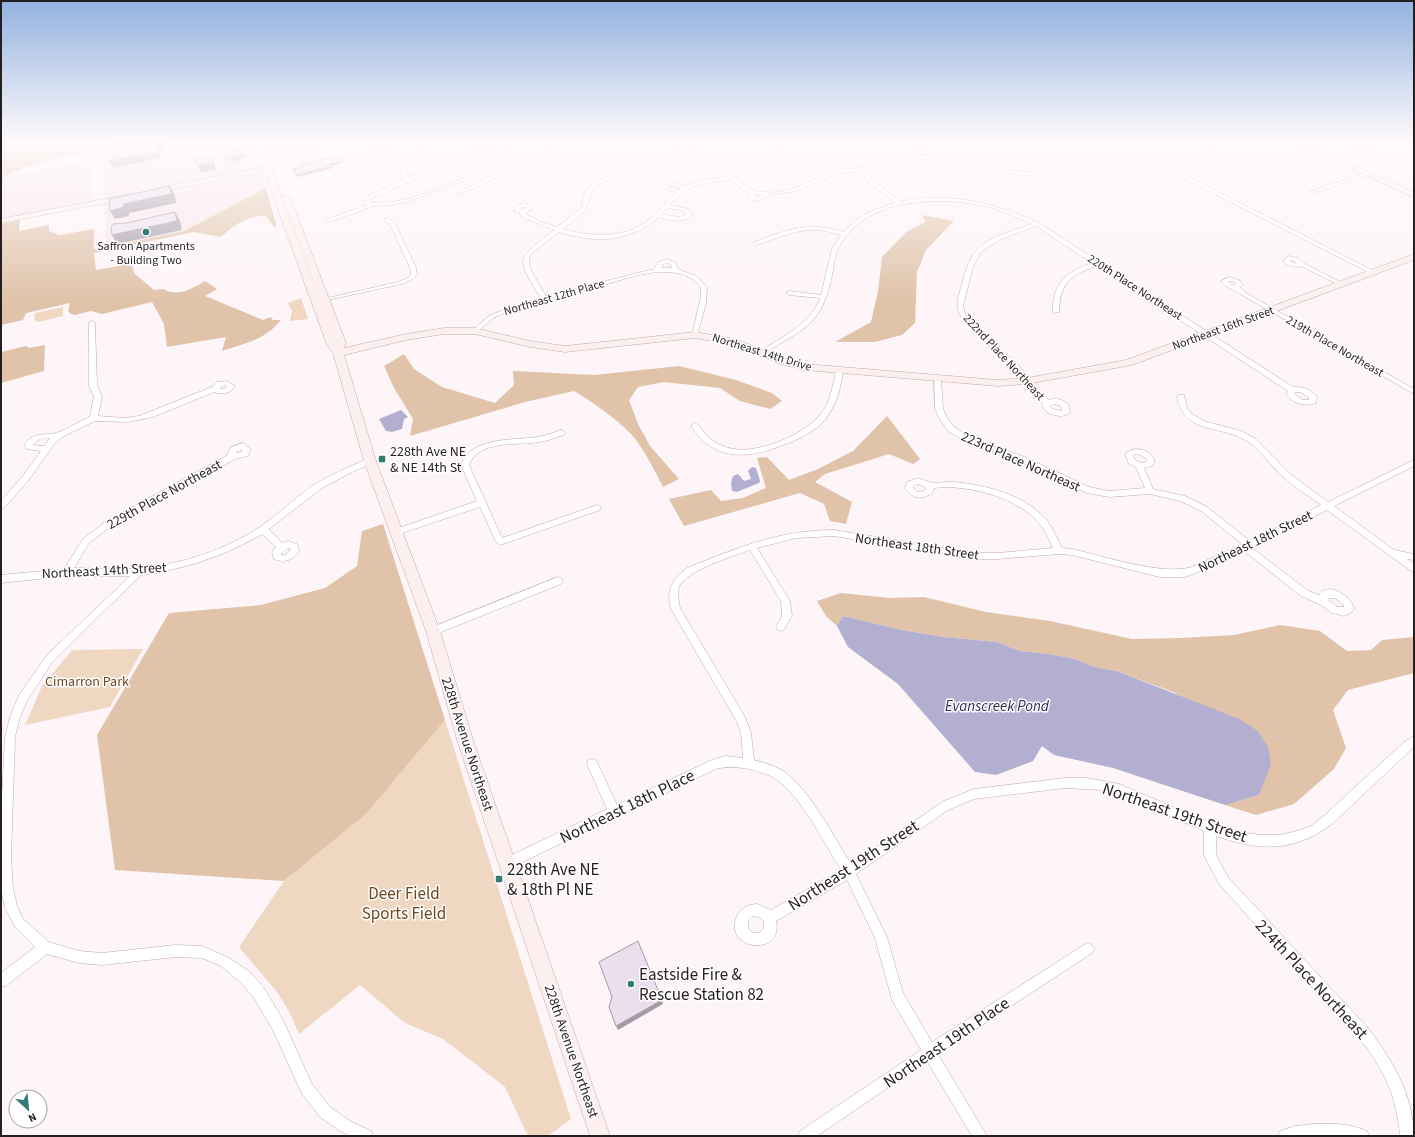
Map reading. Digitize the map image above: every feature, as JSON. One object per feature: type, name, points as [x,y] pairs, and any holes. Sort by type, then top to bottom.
[{"type":"main road","points":[[1,222],[129,196]]},
{"type":"main road","name":"228th Avenue Northeast","points":[[277,196],[332,345],[338,352],[370,461],[433,631],[465,740],[600,1136]]},
{"type":"main road","name":"228th Avenue Northeast","points":[[286,196],[341,343],[338,352]]},
{"type":"main road","points":[[289,231],[296,231],[301,245],[305,247]]},
{"type":"main road","name":"Northeast 16th Street","points":[[1028,381],[1128,363],[1414,257]]},
{"type":"main road","points":[[322,319],[326,314],[323,304],[325,300]]},
{"type":"main road","points":[[338,352],[429,332],[475,331]]},
{"type":"main road","name":"Northeast 14th Drive","points":[[475,331],[530,344],[565,349],[695,335],[731,340],[796,365],[839,371],[998,383],[1028,381]]},
{"type":"street","points":[[372,196],[367,203],[372,205]]},
{"type":"street","points":[[327,221],[372,205],[418,196]]},
{"type":"street","points":[[544,298],[526,268],[524,261],[530,252],[583,210],[586,206],[587,196]]},
{"type":"street","points":[[522,212],[526,218],[590,238],[607,236],[637,229],[658,215],[677,196]]},
{"type":"street","points":[[751,196],[757,200],[765,196]]},
{"type":"street","points":[[890,196],[899,203]]},
{"type":"street","points":[[1222,196],[1372,272]]},
{"type":"street","points":[[763,352],[812,318],[824,297],[835,250],[844,234],[869,214],[899,203],[920,200],[943,200],[982,204],[1002,209],[1037,224]]},
{"type":"street","points":[[658,215],[676,219],[688,216],[690,214],[686,210],[668,206]]},
{"type":"street","points":[[325,300],[400,283],[411,278],[414,274],[413,268],[392,223],[387,220]]},
{"type":"street","name":"220th Place Northeast","points":[[1037,224],[1292,390]]},
{"type":"street","name":"222nd Place Northeast","points":[[1037,224],[990,243],[978,252],[970,265],[960,301],[961,311],[974,328],[1019,369],[1040,397],[1048,403]]},
{"type":"street","points":[[756,243],[787,232],[805,229],[819,228],[844,234]]},
{"type":"street","points":[[1056,312],[1056,299],[1062,283],[1073,273],[1098,263]]},
{"type":"street","points":[[1301,264],[1341,284]]},
{"type":"street","name":"Northeast 12th Place","points":[[475,331],[491,317],[497,314],[544,298],[657,270],[675,271],[695,278],[700,282],[706,292],[696,324],[695,335]]},
{"type":"street","name":"219th Place Northeast","points":[[1236,287],[1272,310],[1414,392]]},
{"type":"street","points":[[789,293],[824,297]]},
{"type":"street","points":[[92,323],[93,386],[98,396],[94,418]]},
{"type":"street","points":[[695,426],[706,440],[713,445],[734,452],[753,452],[773,446],[805,431],[822,417],[838,384],[839,371]]},
{"type":"street","name":"223rd Place Northeast","points":[[937,379],[939,409],[942,416],[951,429],[972,442],[1022,459],[1087,490],[1109,494],[1150,491],[1166,494],[1194,504],[1304,593],[1324,602]]},
{"type":"street","points":[[1,506],[26,479],[45,449],[59,435],[83,422],[94,418],[120,421],[153,414],[215,389]]},
{"type":"street","points":[[1181,397],[1182,408],[1189,416],[1201,422],[1238,433],[1253,441],[1286,475],[1327,506],[1393,552],[1414,569]]},
{"type":"street","points":[[561,433],[543,439],[499,443],[485,447],[469,456],[465,460],[464,465],[481,503],[500,542],[597,508]]},
{"type":"street","points":[[45,449],[30,448],[28,445],[38,437],[59,435]]},
{"type":"street","name":"229th Place Northeast","points":[[67,572],[86,541],[108,524],[233,456]]},
{"type":"street","name":"Northeast 14th Street","points":[[1,579],[67,572],[139,572],[161,569],[198,560],[236,545],[263,529],[319,486],[370,461]]},
{"type":"street","points":[[1139,465],[1150,491]]},
{"type":"street","name":"Northeast 18th Street","points":[[749,763],[746,733],[741,720],[676,609],[673,600],[676,583],[682,575],[690,570],[780,537],[816,532],[834,533],[974,556],[998,556],[1059,551],[1098,557],[1160,573],[1173,574],[1195,570],[1413,466]]},
{"type":"street","points":[[928,485],[940,484],[971,487],[1004,496],[1016,502],[1030,511],[1046,526],[1059,551]]},
{"type":"street","points":[[396,532],[481,503]]},
{"type":"street","points":[[263,529],[281,547]]},
{"type":"street","points":[[752,547],[787,604],[787,619],[781,627]]},
{"type":"street","points":[[1393,552],[1414,557]]},
{"type":"street","points":[[139,572],[50,658],[23,698],[5,739],[3,858],[11,907],[19,922],[45,947],[79,957],[102,959],[176,951],[202,952],[225,962],[245,977],[260,993],[278,1025],[307,1089],[326,1112],[344,1126],[366,1136]]},
{"type":"street","points":[[433,631],[558,581]]},
{"type":"street","name":"Northeast 19th Street","points":[[769,918],[849,872],[944,806],[962,797],[988,792],[1065,783],[1103,785],[1119,789],[1210,828],[1239,838],[1260,841],[1280,841],[1297,837],[1315,830],[1329,819],[1407,746],[1414,742]]},
{"type":"street","name":"Northeast 18th Place","points":[[508,863],[714,764],[726,762],[749,763],[766,768],[781,776],[792,786],[806,803],[849,872],[881,937],[897,995],[929,1052],[980,1136]]},
{"type":"street","points":[[592,764],[614,811]]},
{"type":"street","name":"224th Place Northeast","points":[[1210,828],[1210,855],[1223,880],[1362,1032],[1378,1051],[1389,1068],[1398,1088],[1404,1110],[1407,1136]]},
{"type":"street","points":[[1,981],[45,947]]},
{"type":"street","name":"Northeast 19th Place","points":[[805,1136],[929,1052],[1088,948]]},
{"type":"street","points":[[1285,1136],[1314,1131],[1337,1131],[1362,1136]]},
{"type":"shaded area","points":[[1,196],[91,196],[91,200],[1,218]]},
{"type":"shaded area","points":[[104,196],[251,196],[184,231],[107,247]]},
{"type":"shaded area","points":[[251,196],[268,196],[276,224],[275,228],[266,216],[253,217],[242,222],[221,237],[194,232],[94,253],[96,270],[129,264],[133,267],[134,273],[154,290],[164,289],[174,293],[185,291],[205,281],[217,289],[205,296],[263,320],[271,317],[273,320],[281,320],[275,327],[254,340],[222,351],[226,337],[167,347],[164,324],[152,302],[102,314],[91,311],[75,315],[68,311],[70,303],[26,313],[23,320],[1,325],[1,224],[20,220],[19,231],[49,225],[49,231],[60,235],[94,229],[94,249],[184,231]]},
{"type":"shaded area","points":[[922,215],[954,221],[926,250],[917,272],[915,323],[902,335],[875,342],[835,342],[871,322],[878,291],[882,257],[906,232],[926,222]]},
{"type":"shaded area","points":[[45,345],[44,371],[1,383],[1,352],[26,346],[29,348]]},
{"type":"shaded area","points":[[404,354],[414,369],[442,387],[495,403],[514,385],[513,371],[595,375],[679,366],[736,380],[772,393],[782,401],[770,409],[740,401],[720,388],[664,382],[638,387],[629,400],[638,424],[650,446],[679,479],[663,487],[652,466],[631,434],[604,411],[574,391],[525,402],[410,436],[413,419],[394,388],[384,366]]},
{"type":"shaded area","points":[[887,416],[920,459],[913,464],[889,454],[825,474],[815,482],[852,502],[846,524],[830,521],[824,504],[800,493],[684,526],[669,499],[711,490],[721,501],[743,498],[766,488],[757,458],[767,457],[789,480],[818,469],[853,451]]},
{"type":"shaded area","points":[[383,524],[445,720],[366,814],[284,881],[115,870],[97,735],[169,613],[261,605],[325,588],[357,566],[362,531]]},
{"type":"shaded area","points":[[841,593],[891,598],[924,597],[986,612],[1050,621],[1132,639],[1234,635],[1280,625],[1320,631],[1347,651],[1371,650],[1382,640],[1414,637],[1414,673],[1348,690],[1333,710],[1346,748],[1334,769],[1294,804],[1256,815],[1225,805],[1259,795],[1270,764],[1268,747],[1173,692],[1117,671],[1094,667],[1072,658],[1020,651],[997,642],[944,637],[902,630],[843,616],[837,626],[826,616],[817,601]]},
{"type":"green space","points":[[301,298],[308,319],[290,321],[292,311],[288,303]]},
{"type":"green space","points":[[63,307],[63,316],[38,322],[34,320],[35,313]]},
{"type":"green space","name":"Cimarron Park","points":[[143,649],[110,707],[25,725],[42,686],[72,650]]},
{"type":"green space","name":"Deer Field Sports Field","points":[[445,720],[571,1119],[548,1136],[528,1136],[505,1087],[443,1039],[405,1023],[360,985],[299,1034],[289,1011],[277,992],[239,947],[284,881],[366,814]]},
{"type":"water","points":[[401,410],[408,417],[404,419],[402,429],[392,432],[386,431],[379,419]]},
{"type":"water","points":[[752,467],[756,468],[760,481],[759,483],[737,492],[732,491],[731,483],[733,476],[738,474],[744,481],[751,479],[748,471]]},
{"type":"water","name":"Evanscreek Pond","points":[[843,616],[902,630],[944,637],[997,642],[1020,651],[1072,658],[1094,667],[1117,671],[1239,719],[1258,731],[1268,747],[1271,764],[1259,795],[1225,805],[1113,768],[1054,755],[1042,746],[1033,761],[996,775],[975,772],[898,684],[848,647],[837,626]]},
{"type":"building","points":[[123,196],[161,196],[124,204],[124,207],[110,211],[109,199]]},
{"type":"building","points":[[175,212],[177,221],[112,235],[111,227],[113,224],[126,223]]},
{"type":"building","name":"Eastside Fire & Rescue Station 82","points":[[638,941],[662,1000],[616,1026],[609,1007],[612,997],[599,962]]},
{"type":"place","name":"Saffron Apartments - Building Two","points":[[146,232]]},
{"type":"place","name":"228th Ave NE & NE 14th St","points":[[382,459]]},
{"type":"place","name":"228th Ave NE & 18th Pl NE","points":[[499,879]]},
{"type":"place","name":"Eastside Fire & Rescue Station 82","points":[[631,984]]}]
